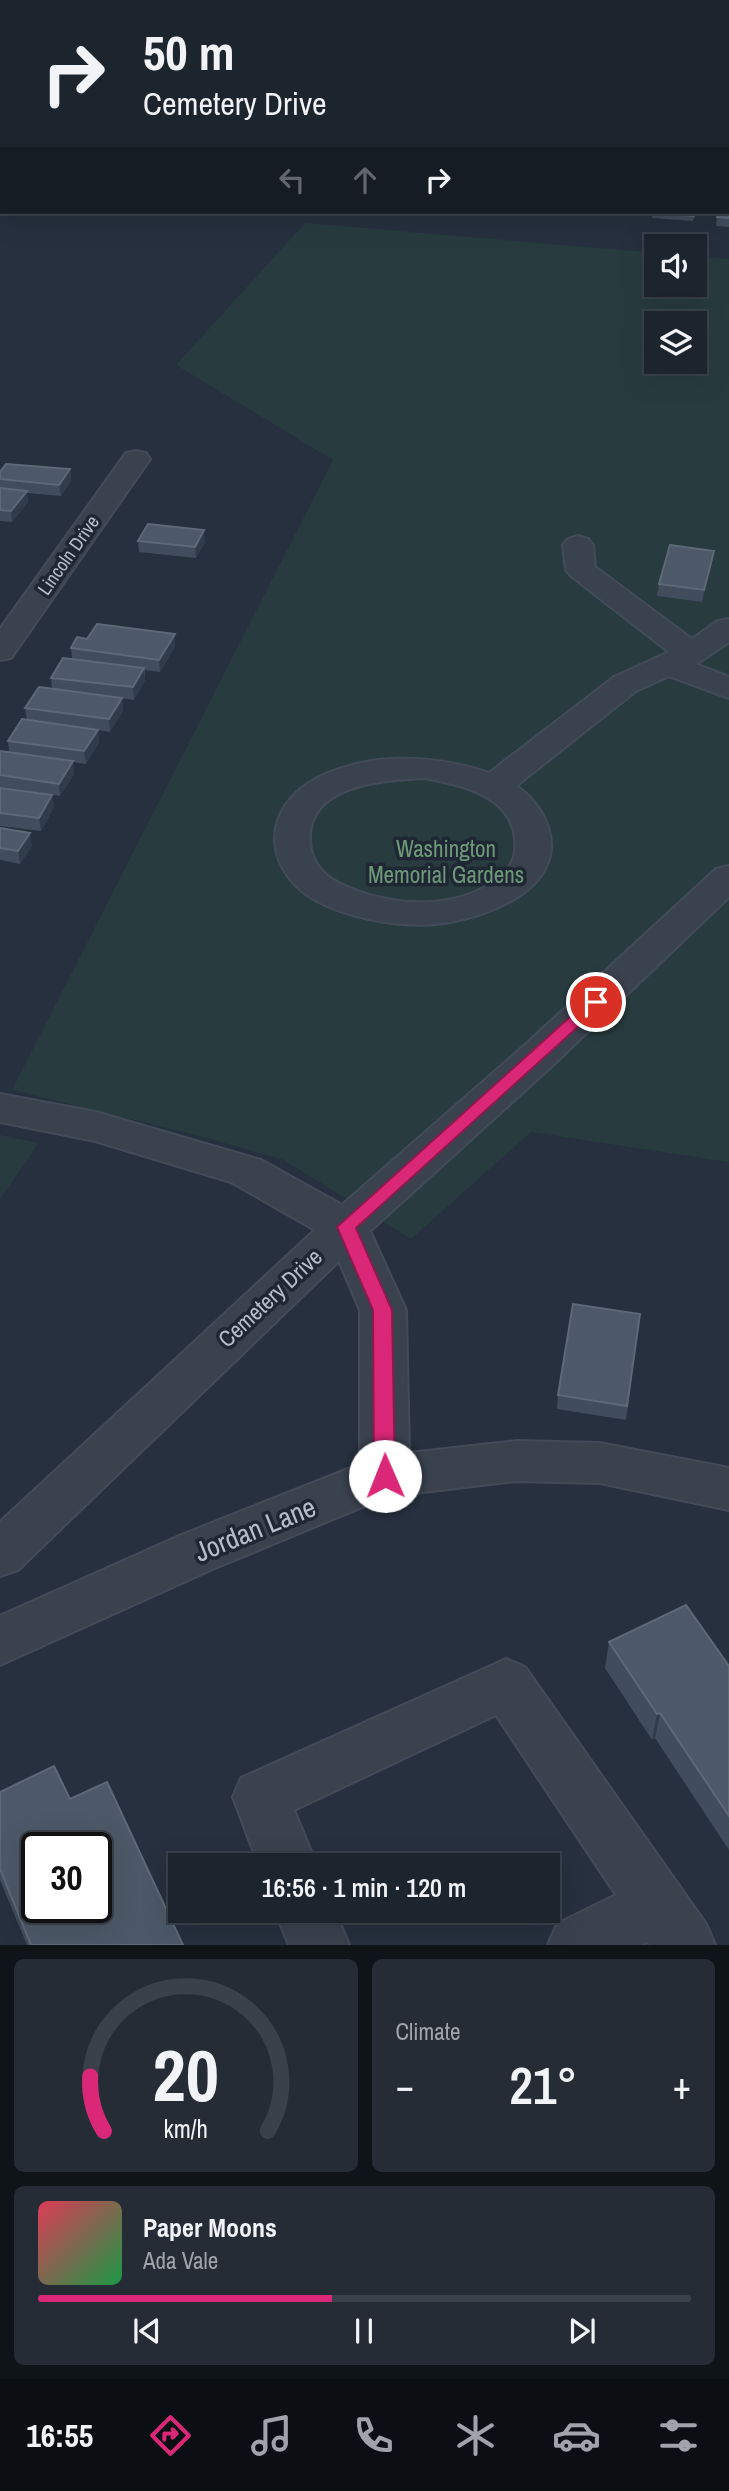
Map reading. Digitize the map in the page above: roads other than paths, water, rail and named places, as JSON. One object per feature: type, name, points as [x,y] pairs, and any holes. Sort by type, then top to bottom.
[{"type":"street","name":"Lincoln Drive","points":[[0,651],[136,459]]},
{"type":"street","points":[[578,545],[581,570],[679,659],[729,688]]},
{"type":"street","points":[[493,786],[625,684],[679,659],[729,628]]},
{"type":"street","points":[[425,768],[461,774],[493,786],[517,803],[531,824],[535,847],[527,869],[506,889],[477,904],[440,912],[414,913],[362,908],[329,894],[304,875],[291,853],[290,830],[302,808],[323,789],[353,776],[388,769],[425,768]]},
{"type":"street","name":"Cemetery Drive","points":[[0,1554],[346,1227],[539,1055],[729,877]]},
{"type":"street","points":[[0,1108],[96,1127],[246,1171],[346,1227],[383,1310],[385,1476]]},
{"type":"street","name":"Jordan Lane","points":[[0,1641],[197,1552],[385,1476],[517,1461],[600,1463],[729,1489]]},
{"type":"street","points":[[283,1853],[261,1797],[506,1684],[671,1925],[578,1945]]},
{"type":"street","points":[[311,1923],[319,1945]]},
{"type":"park label","name":"Washington Memorial Gardens","points":[[446,862]]}]
